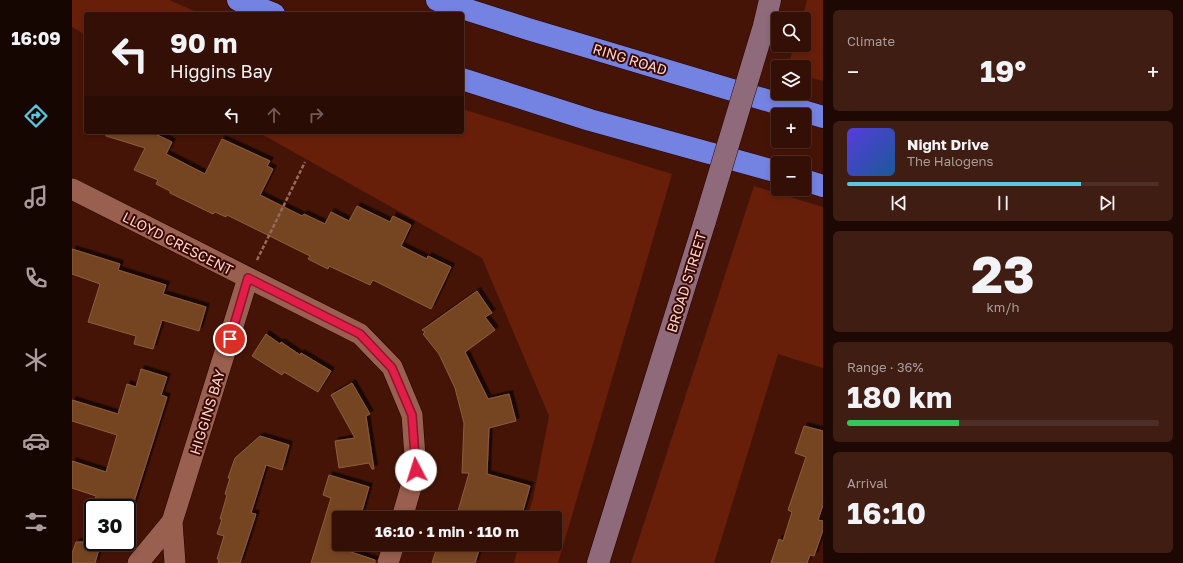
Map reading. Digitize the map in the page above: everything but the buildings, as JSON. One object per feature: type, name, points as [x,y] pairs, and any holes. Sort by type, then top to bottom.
[{"type":"highway","points":[[238,0],[269,12]]},
{"type":"highway","name":"RING ROAD","points":[[437,0],[823,117]]},
{"type":"highway","points":[[464,80],[590,120],[771,170]]},
{"type":"highway","points":[[811,181],[823,185]]},
{"type":"street","name":"BROAD STREET","points":[[598,563],[705,221],[764,26],[770,0]]},
{"type":"street","name":"LLOYD CRESCENT","points":[[72,190],[360,334],[392,368],[412,415],[416,470],[404,511]]},
{"type":"street","name":"HIGGINS BAY","points":[[175,563],[172,522],[248,278]]},
{"type":"street","name":"HIGGINS BAY","points":[[138,563],[172,522]]},
{"type":"street","points":[[388,563],[392,551]]},
{"type":"path","points":[[248,278],[305,162]]},
{"type":"shaded area","points":[[72,0],[169,0],[196,12],[84,12],[84,34],[72,27]]},
{"type":"shaded area","points":[[807,0],[823,0],[823,81],[811,78],[811,60],[790,60],[792,52],[811,52],[811,12],[804,12]]},
{"type":"shaded area","points":[[464,110],[672,174],[562,549],[562,511],[529,511],[533,499],[549,416],[482,258],[262,134],[464,134]]},
{"type":"shaded area","points":[[754,186],[771,191],[771,196],[787,196],[823,207],[823,368],[778,354],[714,563],[631,563]]},
{"type":"shaded area","points":[[517,551],[562,551],[558,563],[514,563]]},
{"type":"route","points":[[230,339],[248,278],[360,334],[392,368],[412,415],[416,470]]}]
